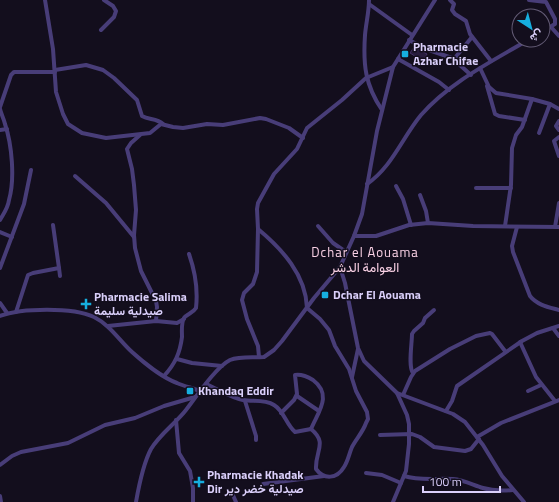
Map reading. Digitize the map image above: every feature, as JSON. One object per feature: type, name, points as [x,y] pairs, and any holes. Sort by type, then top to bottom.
[{"type":"street","points":[[45,0],[53,49],[55,88],[65,119],[73,128],[82,133],[106,138],[150,133],[159,125],[163,124]]},
{"type":"street","points":[[101,30],[114,17],[116,11],[113,6],[104,0]]},
{"type":"street","points":[[136,502],[146,460],[151,449],[185,411],[206,384],[222,366],[231,360],[238,358],[260,357],[268,355],[274,350],[340,267],[362,214],[382,110],[393,67],[435,0]]},
{"type":"street","points":[[450,0],[454,4],[452,11],[466,21],[468,25],[468,32],[491,61]]},
{"type":"street","points":[[529,0],[544,1],[549,8]]},
{"type":"street","points":[[369,2],[412,35]]},
{"type":"street","points":[[369,2],[365,35],[366,78],[374,98],[382,110]]},
{"type":"street","points":[[551,12],[555,21],[555,24],[551,27],[559,36]]},
{"type":"street","points":[[454,59],[472,37]]},
{"type":"street","points":[[409,40],[426,49],[454,59],[471,75]]},
{"type":"street","points":[[367,184],[380,174],[421,116],[432,104],[480,68],[514,48]]},
{"type":"street","points":[[398,59],[439,82],[449,90]]},
{"type":"street","points":[[0,220],[8,205],[11,186],[11,156],[7,128],[0,108],[11,75],[14,72],[55,71],[86,65],[103,70],[114,78],[137,100],[142,116],[157,120],[163,124],[183,128],[207,124],[223,125],[260,118],[289,128],[303,138]]},
{"type":"street","points":[[260,357],[258,346],[242,300],[244,293],[252,284],[257,272],[258,229],[256,209],[261,197],[274,174],[297,149],[303,138],[305,130],[310,125],[342,100],[366,78],[393,67]]},
{"type":"street","points":[[480,68],[486,81],[495,114],[525,120]]},
{"type":"street","points":[[486,81],[496,93],[532,99],[550,104],[559,109]]},
{"type":"street","points":[[505,226],[511,188],[512,148],[516,135],[525,120],[532,99]]},
{"type":"street","points":[[539,133],[550,104]]},
{"type":"street","points":[[559,121],[556,126],[559,130]]},
{"type":"street","points":[[0,130],[7,128]]},
{"type":"street","points":[[141,135],[131,143],[127,149],[134,185],[136,210],[134,236],[135,248],[141,271],[156,301],[156,321]]},
{"type":"street","points":[[559,137],[554,141],[559,156]]},
{"type":"street","points":[[0,268],[1,260],[12,237],[24,204],[31,170]]},
{"type":"street","points":[[74,176],[106,203],[134,236]]},
{"type":"street","points":[[396,186],[403,199],[411,225]]},
{"type":"street","points":[[476,188],[511,188]]},
{"type":"street","points":[[420,195],[426,210],[428,223]]},
{"type":"street","points":[[354,236],[376,236],[411,225],[428,223],[517,227],[557,227],[559,203]]},
{"type":"street","points":[[53,225],[60,276]]},
{"type":"street","points":[[318,226],[333,243],[346,252]]},
{"type":"street","points":[[517,227],[512,246],[513,252],[530,296],[538,304],[559,310]]},
{"type":"street","points":[[258,229],[284,254],[293,266],[307,297],[307,308],[320,319],[329,330],[335,346],[352,377],[356,391],[365,407],[368,419],[342,470],[331,476],[263,484]]},
{"type":"street","points":[[0,232],[12,237]]},
{"type":"street","points":[[108,326],[156,321],[177,323],[194,310],[197,290],[194,271],[188,254]]},
{"type":"street","points":[[340,267],[345,283],[358,348],[368,365],[397,393],[407,415],[409,434],[406,471],[393,502]]},
{"type":"street","points":[[16,312],[28,275],[59,268]]},
{"type":"street","points":[[0,303],[7,313]]},
{"type":"street","points":[[0,316],[7,313],[27,310],[66,311],[93,316],[108,326],[132,352],[164,376],[176,383],[200,391]]},
{"type":"street","points":[[413,373],[410,369],[412,334],[423,323],[425,318],[434,310]]},
{"type":"street","points":[[164,376],[177,359],[181,344],[182,323],[184,318]]},
{"type":"street","points":[[446,411],[452,401],[457,386],[505,351],[520,342],[559,326]]},
{"type":"street","points":[[553,328],[559,336]]},
{"type":"street","points":[[403,395],[413,373],[450,349],[483,334],[492,334],[505,351]]},
{"type":"street","points":[[380,435],[409,434],[420,437],[434,447],[454,448],[465,451],[471,449],[478,438],[501,423],[557,400],[541,385],[520,342]]},
{"type":"street","points":[[352,377],[358,348]]},
{"type":"street","points":[[177,359],[192,363],[222,366]]},
{"type":"street","points":[[281,413],[297,396],[295,375],[302,375],[312,380],[320,387],[323,400],[311,429]]},
{"type":"street","points":[[206,384],[245,401],[260,401],[271,404],[281,413],[295,432],[311,429]]},
{"type":"street","points":[[528,391],[541,385]]},
{"type":"street","points":[[397,393],[446,411],[462,419],[478,438],[502,476],[524,502]]},
{"type":"street","points":[[0,465],[12,456],[21,452],[68,443],[105,425],[136,418],[164,406],[196,396]]},
{"type":"street","points":[[297,396],[319,411]]},
{"type":"street","points":[[245,401],[256,440]]},
{"type":"street","points":[[176,420],[179,453],[190,471],[194,488],[193,502]]},
{"type":"street","points":[[311,429],[320,442],[316,469],[324,476]]},
{"type":"street","points":[[366,473],[382,475],[401,483]]},
{"type":"street","points":[[404,476],[414,479],[462,481],[495,491],[514,490]]},
{"type":"street","points":[[232,493],[236,502]]},
{"type":"street","points":[[0,496],[1,502]]},
{"type":"building","points":[[414,47],[427,54],[423,61],[410,53]]},
{"type":"place","name":"Pharmacie Azhar Chifae","points":[[405,54]]},
{"type":"place","name":"Dchar El Aouama","points":[[325,295]]},
{"type":"place","name":"Pharmacie Salima صيدلية سليمة","points":[[86,304]]},
{"type":"place","name":"Khandaq Eddir","points":[[190,391]]},
{"type":"place","name":"Pharmacie Khadak Dir صيدلية خضر دير","points":[[199,482]]},
{"type":"district","name":"Dchar el Aouama العوامة الدشر","points":[[365,260]]}]
